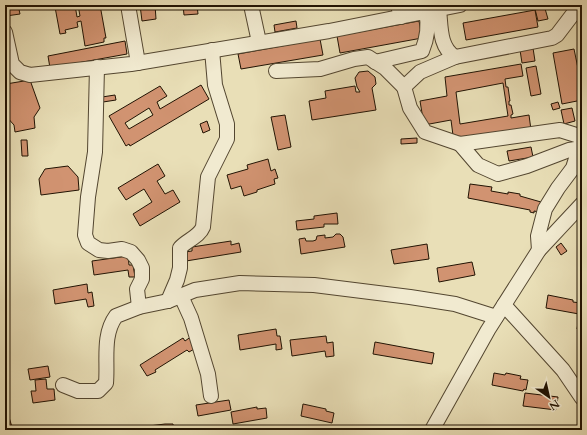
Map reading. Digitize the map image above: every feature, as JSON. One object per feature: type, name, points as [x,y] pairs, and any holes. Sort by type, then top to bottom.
[{"type":"street","points":[[128,5],[138,62]]},
{"type":"street","points":[[251,5],[259,42]]},
{"type":"street","points":[[5,32],[12,64],[20,72],[30,75],[97,68],[212,50],[328,31],[400,11],[434,9],[460,5]]},
{"type":"street","points":[[434,9],[443,44],[448,53],[454,57]]},
{"type":"street","points":[[375,62],[422,51],[425,44],[428,21],[434,9]]},
{"type":"street","points":[[404,87],[420,72],[454,57],[552,38],[557,35],[575,9]]},
{"type":"street","points":[[211,396],[208,374],[190,318],[174,298],[180,268],[180,248],[184,243],[201,232],[203,227],[208,177],[227,139],[227,124],[215,85],[212,50]]},
{"type":"street","points":[[276,71],[320,69],[354,59],[368,57],[385,68],[404,87],[410,108],[425,132],[460,144],[560,130],[576,135],[581,145],[573,168],[545,209],[538,236],[539,250]]},
{"type":"street","points":[[97,68],[95,152],[88,197],[85,235],[88,243],[99,250],[108,251],[122,249],[131,252],[138,260],[142,268],[142,279],[137,289],[139,307]]},
{"type":"street","points":[[460,144],[478,165],[498,174],[528,166],[555,154],[581,145]]},
{"type":"street","points":[[432,430],[496,317],[539,250],[582,204]]},
{"type":"street","points":[[63,385],[78,391],[89,392],[98,391],[104,387],[106,383],[109,327],[116,316],[139,307],[174,298],[194,290],[240,283],[314,285],[455,304],[496,317]]},
{"type":"street","points":[[504,305],[563,370],[582,398]]},
{"type":"building","points":[[5,5],[18,5],[20,14],[6,16]]},
{"type":"building","points":[[75,5],[77,17],[80,16],[78,5],[100,5],[106,38],[104,38],[104,42],[85,46],[81,21],[77,22],[78,27],[65,30],[66,33],[60,34],[55,7]]},
{"type":"building","points":[[140,5],[155,5],[156,19],[142,21]]},
{"type":"building","points":[[183,5],[197,5],[198,14],[184,15]]},
{"type":"building","points":[[534,5],[544,5],[548,19],[538,21]]},
{"type":"building","points":[[535,10],[538,27],[466,40],[463,23]]},
{"type":"building","points":[[296,21],[297,28],[275,32],[274,25]]},
{"type":"building","points":[[419,21],[422,38],[340,53],[337,36]]},
{"type":"building","points":[[320,39],[323,55],[241,69],[238,54]]},
{"type":"building","points":[[125,41],[127,54],[50,68],[48,56]]},
{"type":"building","points":[[533,48],[535,61],[522,63],[520,50]]},
{"type":"building","points":[[574,49],[582,83],[582,100],[562,104],[553,53]]},
{"type":"building","points":[[521,64],[523,76],[505,79],[506,87],[508,87],[510,101],[509,105],[511,105],[513,114],[511,115],[511,118],[529,115],[531,130],[454,143],[451,120],[424,125],[420,101],[447,96],[445,77]],"holes":[[[503,83],[508,116],[460,124],[456,92]]]},
{"type":"building","points":[[536,66],[541,94],[531,96],[526,68]]},
{"type":"building","points":[[368,71],[375,77],[376,84],[372,88],[376,110],[312,120],[309,101],[326,98],[325,91],[355,86],[356,92],[360,92],[355,78],[359,72]]},
{"type":"building","points":[[30,80],[40,108],[34,117],[35,128],[15,132],[14,125],[5,115],[6,84]]},
{"type":"building","points":[[201,85],[209,99],[130,146],[129,144],[126,146],[109,116],[160,86],[167,96],[157,102],[160,109]],"holes":[[[149,108],[153,115],[129,129],[125,123]]]},
{"type":"building","points":[[115,95],[116,100],[103,102],[102,97]]},
{"type":"building","points":[[558,102],[560,108],[553,110],[551,104]]},
{"type":"building","points":[[572,108],[575,121],[564,124],[561,110]]},
{"type":"building","points":[[285,115],[291,147],[278,150],[271,117]]},
{"type":"building","points":[[207,121],[210,130],[203,133],[200,124]]},
{"type":"building","points":[[417,138],[417,143],[401,144],[401,139]]},
{"type":"building","points":[[21,140],[27,140],[28,156],[22,156]]},
{"type":"building","points":[[531,147],[533,157],[509,161],[507,151]]},
{"type":"building","points":[[268,159],[271,171],[275,169],[278,178],[274,179],[275,184],[244,196],[241,186],[231,189],[227,175],[248,169],[247,165]]},
{"type":"building","points":[[158,164],[165,176],[157,181],[165,194],[173,190],[180,202],[140,226],[133,214],[152,202],[144,189],[126,200],[118,188]]},
{"type":"building","points":[[68,166],[78,177],[79,190],[41,195],[39,179],[45,169]]},
{"type":"building","points":[[470,184],[492,187],[491,191],[508,194],[508,192],[520,194],[520,196],[541,202],[539,212],[534,211],[534,213],[530,212],[530,210],[468,198]]},
{"type":"building","points":[[337,213],[338,224],[324,224],[324,227],[297,230],[296,221],[314,219],[314,216]]},
{"type":"building","points":[[336,234],[340,234],[343,237],[345,247],[301,254],[299,239],[305,238],[306,241],[313,241],[316,240],[317,236],[325,235],[325,238],[333,237]]},
{"type":"building","points":[[231,241],[231,245],[239,243],[241,252],[186,261],[185,252],[192,251],[192,247]]},
{"type":"building","points":[[561,243],[567,251],[561,255],[556,247]]},
{"type":"building","points":[[427,244],[429,259],[394,264],[391,250]]},
{"type":"building","points":[[128,256],[129,265],[133,265],[135,277],[129,277],[128,270],[94,275],[92,261]]},
{"type":"building","points":[[472,262],[475,275],[439,282],[437,268]]},
{"type":"building","points":[[87,284],[88,293],[92,292],[94,306],[88,307],[86,299],[55,304],[53,290]]},
{"type":"building","points":[[548,295],[581,303],[579,314],[546,308]]},
{"type":"building","points":[[579,317],[582,318],[582,330],[577,329]]},
{"type":"building","points":[[276,329],[277,336],[280,336],[282,349],[276,350],[276,344],[240,350],[238,335]]},
{"type":"building","points":[[192,336],[196,348],[189,352],[187,350],[155,370],[156,372],[147,376],[140,365],[183,338],[185,341]]},
{"type":"building","points":[[326,336],[327,343],[333,342],[334,356],[326,357],[325,351],[292,356],[290,340]]},
{"type":"building","points":[[375,342],[434,353],[432,364],[373,354]]},
{"type":"building","points":[[48,366],[50,377],[30,380],[28,369]]},
{"type":"building","points":[[494,373],[505,375],[506,373],[521,376],[520,379],[528,380],[526,390],[524,389],[523,391],[492,385]]},
{"type":"building","points":[[46,379],[47,389],[54,389],[55,400],[33,403],[31,391],[36,391],[35,380]]},
{"type":"building","points":[[525,393],[558,397],[556,410],[523,406]]},
{"type":"building","points":[[229,400],[231,410],[198,416],[196,405]]},
{"type":"building","points":[[303,404],[326,409],[326,411],[334,413],[332,423],[301,416]]},
{"type":"building","points":[[257,407],[257,409],[266,408],[267,418],[233,424],[231,412]]},
{"type":"building","points":[[7,411],[13,430],[5,430],[5,412]]},
{"type":"building","points":[[173,424],[174,430],[141,430],[141,427]]}]
